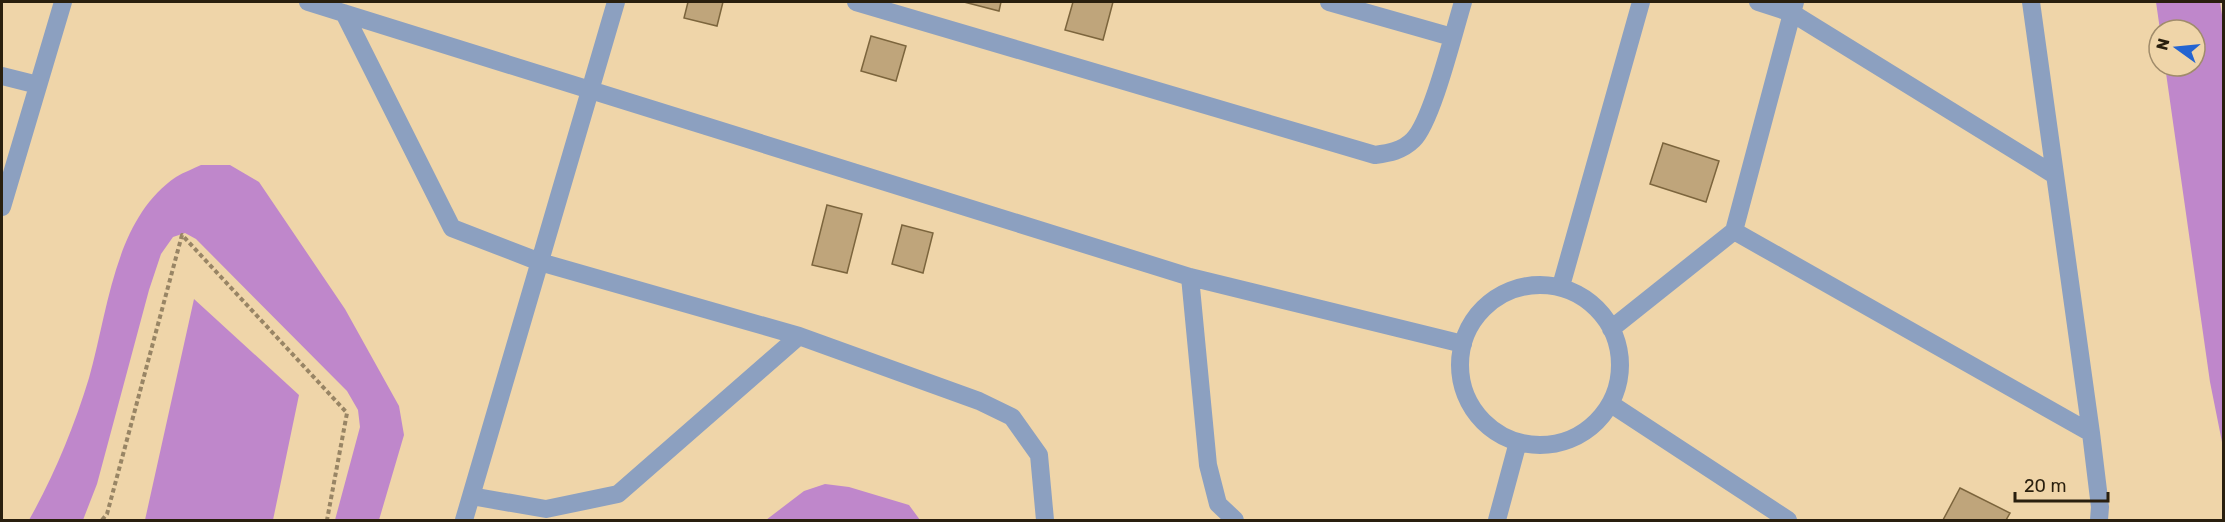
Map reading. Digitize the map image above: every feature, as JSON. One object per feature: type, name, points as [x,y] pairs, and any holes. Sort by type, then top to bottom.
[{"type":"street","points":[[2,207],[63,2]]},
{"type":"street","points":[[308,2],[1190,277],[1464,344]]},
{"type":"street","points":[[464,520],[616,2]]},
{"type":"street","points":[[856,2],[1375,155],[1394,153],[1414,139],[1431,106],[1463,2]]},
{"type":"street","points":[[1329,2],[1452,38]]},
{"type":"street","points":[[1562,286],[1641,2]]},
{"type":"street","points":[[1758,2],[1794,7],[2053,174]]},
{"type":"street","points":[[2031,2],[2053,174],[2091,433],[2100,507],[2099,520]]},
{"type":"street","points":[[1611,329],[1734,231],[1794,7]]},
{"type":"street","points":[[344,14],[452,228],[540,262],[799,336],[980,400],[1012,417],[1039,455],[1045,520]]},
{"type":"street","points":[[2,76],[38,85]]},
{"type":"street","points":[[1734,231],[2091,433]]},
{"type":"street","points":[[1190,277],[1208,465],[1218,504],[1234,520]]},
{"type":"street","points":[[1527,285],[1562,286],[1582,294],[1606,317],[1611,329],[1621,353],[1616,395],[1590,429],[1559,444],[1526,445],[1500,435],[1478,417],[1464,392],[1460,360],[1468,329],[1491,301],[1527,285]]},
{"type":"street","points":[[471,496],[546,509],[618,494],[799,336]]},
{"type":"street","points":[[1611,404],[1788,520]]},
{"type":"street","points":[[1497,520],[1518,442]]},
{"type":"path","points":[[102,520],[107,514],[182,235],[347,413],[327,520]]},
{"type":"shaded area","points":[[2156,2],[2220,2],[2224,28],[2223,447],[2210,382],[2167,78],[2207,78],[2207,18],[2158,18]]},
{"type":"shaded area","points":[[201,165],[230,165],[259,182],[345,309],[399,406],[404,435],[379,520],[335,520],[360,427],[358,410],[347,391],[196,239],[185,233],[173,237],[161,254],[149,290],[97,484],[83,520],[29,520],[55,469],[77,415],[89,378],[116,268],[126,242],[139,217],[155,195],[176,177]]},
{"type":"shaded area","points":[[194,299],[299,395],[273,520],[145,520]]},
{"type":"shaded area","points":[[825,484],[849,487],[909,505],[920,520],[766,520],[804,491]]},
{"type":"building","points":[[688,2],[723,2],[717,26],[684,18]]},
{"type":"building","points":[[964,2],[1001,2],[999,11]]},
{"type":"building","points":[[1073,2],[1113,2],[1103,40],[1065,30]]},
{"type":"building","points":[[871,36],[906,46],[896,81],[861,71]]},
{"type":"building","points":[[1663,143],[1719,161],[1706,202],[1650,184]]},
{"type":"building","points":[[827,205],[862,214],[847,273],[812,265]]},
{"type":"building","points":[[902,225],[933,233],[923,273],[892,264]]},
{"type":"building","points":[[1960,488],[2010,513],[2006,520],[1943,520]]}]
